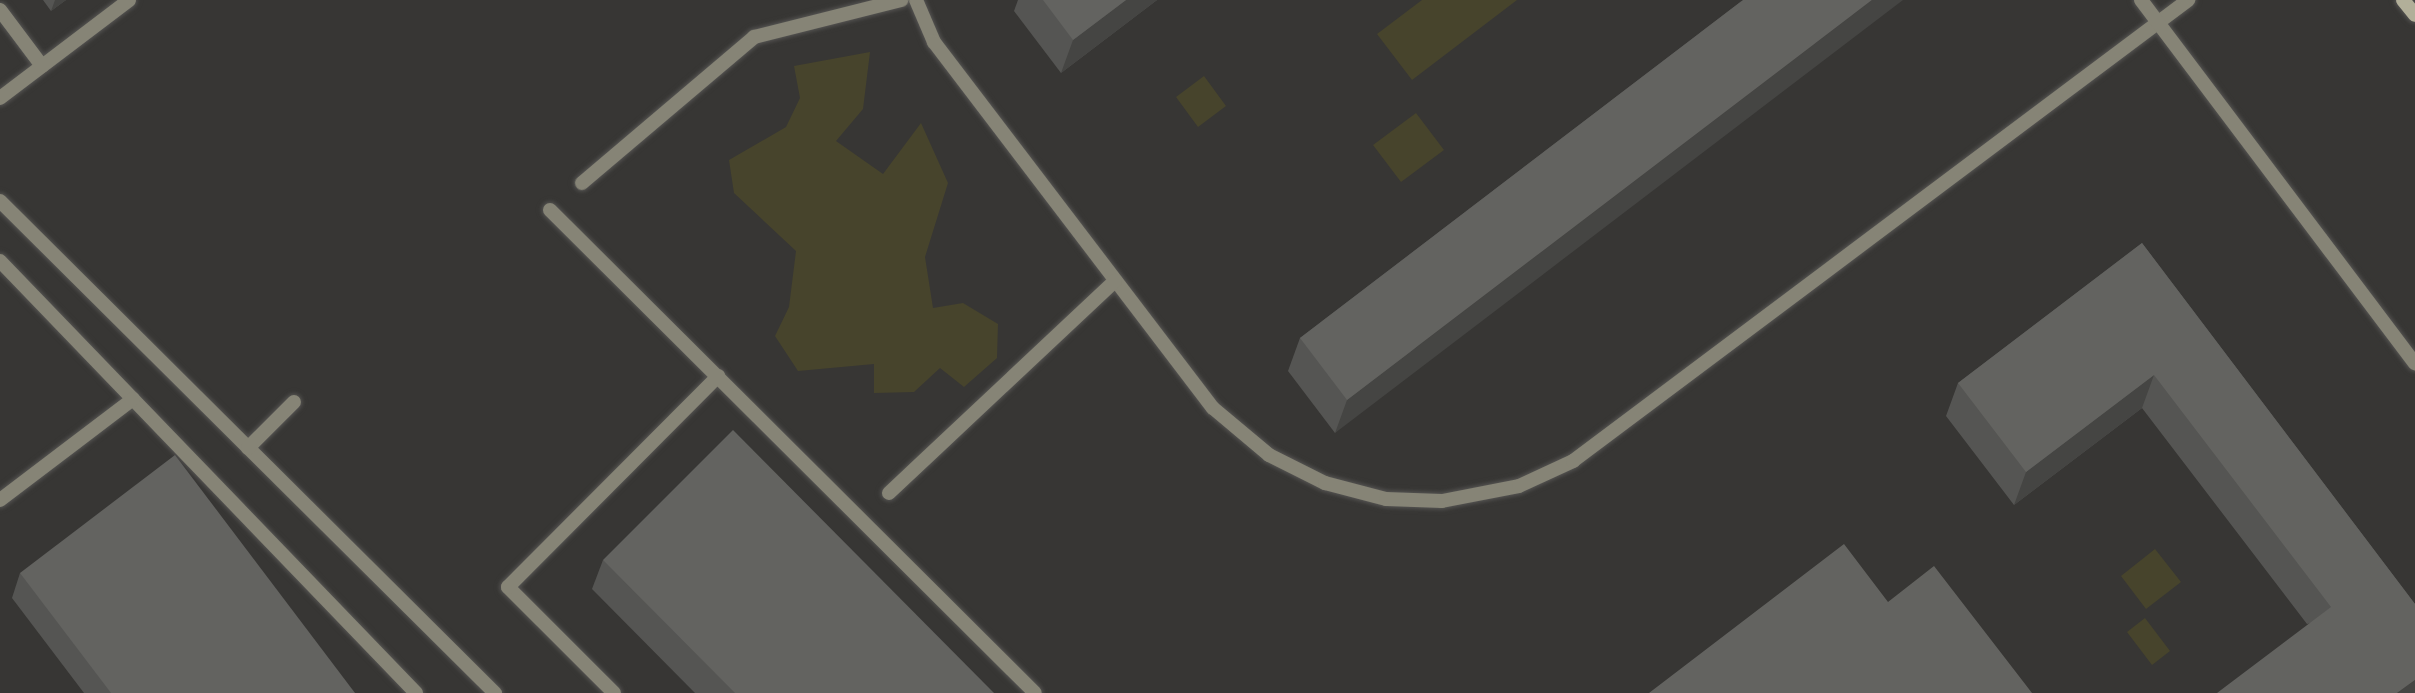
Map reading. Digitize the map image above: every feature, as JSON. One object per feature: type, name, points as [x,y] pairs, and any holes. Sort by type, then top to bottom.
[{"type":"main road","points":[[2403,0],[2415,15]]},
{"type":"lane","points":[[0,98],[129,0]]},
{"type":"lane","points":[[582,183],[754,37],[901,0]]},
{"type":"lane","points":[[916,0],[934,42],[1213,408],[1294,469],[1336,486],[1387,499],[1442,501],[1498,492],[1547,475],[1600,443],[2188,0]]},
{"type":"lane","points":[[2141,0],[2415,363]]},
{"type":"lane","points":[[0,10],[42,66]]},
{"type":"lane","points":[[0,201],[495,693]]},
{"type":"lane","points":[[550,210],[1035,693]]},
{"type":"lane","points":[[0,261],[416,693]]},
{"type":"lane","points":[[890,492],[1115,281]]},
{"type":"lane","points":[[614,693],[508,587],[719,376]]},
{"type":"lane","points":[[0,500],[133,399]]},
{"type":"lane","points":[[248,448],[294,402]]},
{"type":"shaded area","points":[[1422,0],[1517,0],[1412,80],[1377,34]]},
{"type":"shaded area","points":[[870,52],[863,109],[836,141],[883,174],[921,123],[948,183],[925,257],[933,308],[963,303],[998,324],[997,358],[964,387],[940,368],[914,392],[874,393],[874,364],[798,371],[775,336],[789,307],[796,251],[734,193],[729,160],[786,127],[800,98],[794,66]]},
{"type":"shaded area","points":[[1204,76],[1226,106],[1198,127],[1176,97]]},
{"type":"shaded area","points":[[1416,113],[1444,150],[1401,182],[1373,145]]},
{"type":"shaded area","points":[[2155,549],[2181,582],[2146,609],[2121,576]]},
{"type":"shaded area","points":[[2145,618],[2170,651],[2152,665],[2127,632]]},
{"type":"building","points":[[1043,0],[1126,0],[1073,40]]},
{"type":"building","points":[[1743,0],[1872,0],[1347,400],[1300,338]]},
{"type":"building","points":[[2142,243],[2415,604],[2415,680],[2397,693],[2217,693],[2331,607],[2154,375],[2026,472],[1958,383]]},
{"type":"building","points":[[733,430],[994,693],[735,693],[603,560]]},
{"type":"building","points":[[175,455],[355,693],[111,693],[20,573]]},
{"type":"building","points":[[1844,544],[1888,602],[1934,566],[2032,693],[1649,693]]}]
